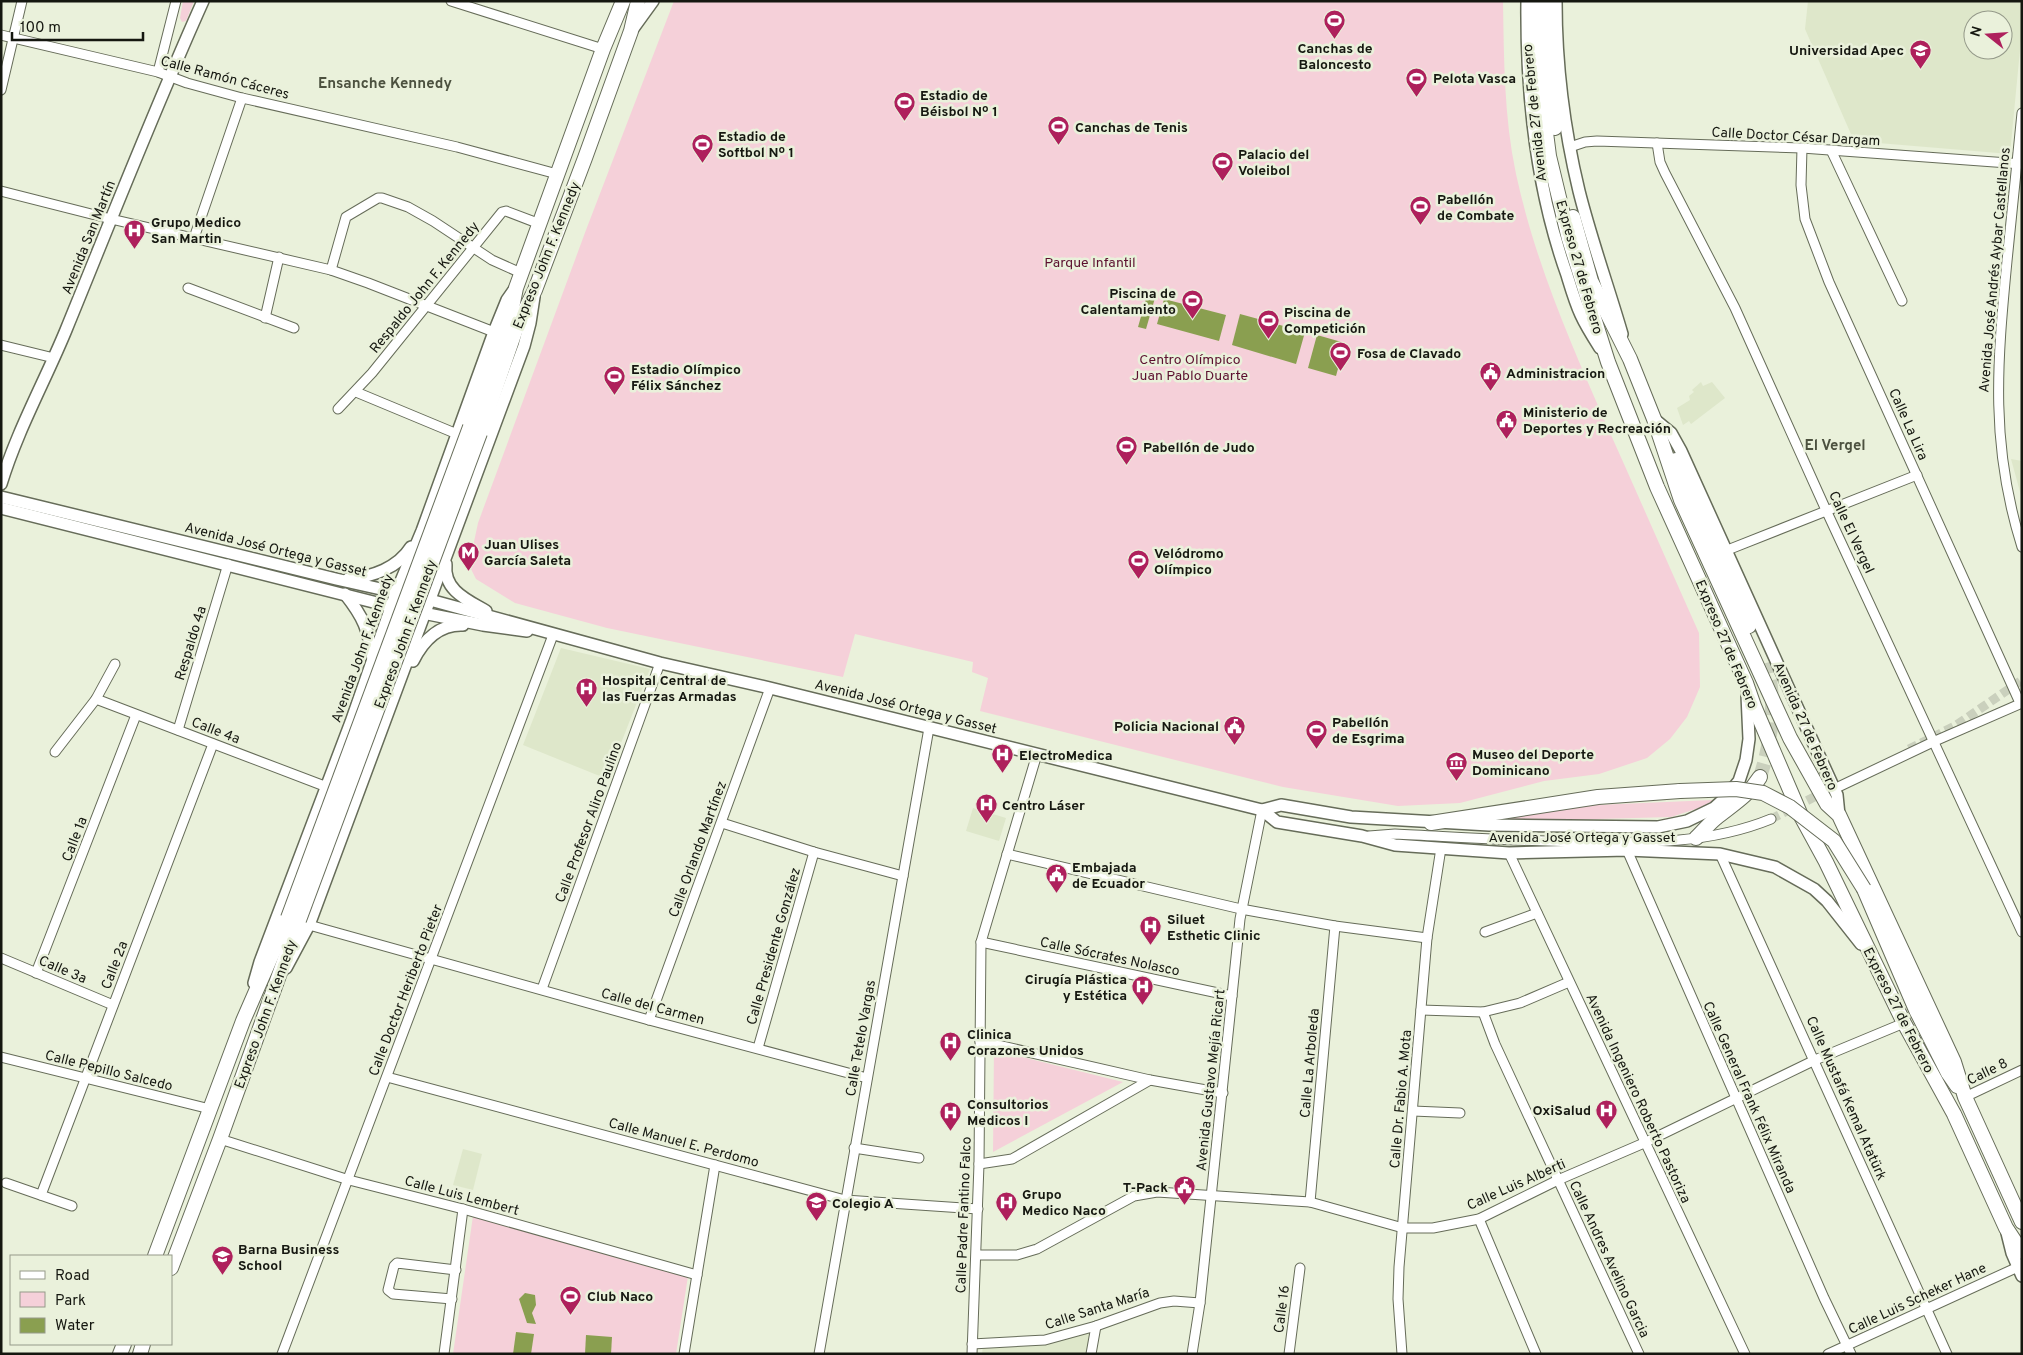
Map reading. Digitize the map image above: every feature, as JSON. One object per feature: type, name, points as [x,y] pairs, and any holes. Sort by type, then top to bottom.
[{"type":"highway","name":"Expreso John F. Kennedy","points":[[475,430],[521,273],[603,49],[623,1]]},
{"type":"highway","name":"Expreso John F. Kennedy","points":[[172,1265],[276,986],[475,430],[517,326],[535,290],[631,31],[638,1]]},
{"type":"highway","name":"Expreso 27 de Febrero","points":[[1536,1],[1540,77],[1549,156],[1569,239],[1608,362],[1657,487],[1746,683],[1802,818],[1826,862],[1904,1023],[1954,1114],[2006,1228],[2022,1252]]},
{"type":"highway","name":"Expreso 27 de Febrero","points":[[1548,1],[1550,83],[1560,164],[1591,281],[1630,359],[1658,424],[1682,500],[1790,738],[1827,804],[1839,814]]},
{"type":"highway","points":[[1658,424],[1766,663]]},
{"type":"highway","points":[[1696,838],[1716,818],[1740,800],[1760,777]]},
{"type":"highway","points":[[1431,823],[1598,797],[1680,791],[1736,789],[1763,793],[1790,807],[1834,841],[1864,889],[1916,1010],[1948,1073],[1965,1097],[2022,1222]]},
{"type":"highway","name":"Avenida 27 de Febrero","points":[[1839,814],[1954,1062],[1965,1097]]},
{"type":"highway","name":"Expreso John F. Kennedy","points":[[155,1255],[243,1021],[298,921]]},
{"type":"main road","name":"Avenida San Martín","points":[[1,484],[7,465],[54,358],[111,219],[164,74],[203,1]]},
{"type":"main road","points":[[631,31],[653,1]]},
{"type":"main road","name":"Avenida 27 de Febrero","points":[[1526,1],[1526,51],[1532,115],[1542,187],[1554,240],[1580,314],[1608,362]]},
{"type":"main road","points":[[1556,1],[1557,52],[1570,147],[1589,226],[1612,295],[1630,359]]},
{"type":"main road","name":"Avenida John F. Kennedy","points":[[243,1021],[260,962],[374,661],[396,593],[422,530],[494,332],[507,300],[516,288]]},
{"type":"main road","points":[[298,921],[398,689],[524,346],[530,324],[535,290]]},
{"type":"main road","name":"Avenida 27 de Febrero","points":[[1658,424],[1671,433],[1682,451],[1837,795],[1839,814]]},
{"type":"main road","name":"Avenida José Ortega y Gasset","points":[[1,498],[430,600],[513,622],[548,634],[660,663],[770,688],[1262,810],[1277,822],[1362,836],[1395,845],[1509,853],[1627,850],[1720,854],[1775,868],[1814,889],[1827,900],[1871,956]]},
{"type":"main road","points":[[432,502],[434,515],[416,563],[418,570],[425,576],[433,574],[437,569],[453,523],[463,512]]},
{"type":"main road","name":"Avenida José Ortega y Gasset","points":[[1,508],[228,564],[391,607],[483,625],[548,634]]},
{"type":"main road","points":[[336,579],[366,576],[385,569],[407,553],[422,530]]},
{"type":"main road","points":[[447,554],[445,570],[447,581],[454,591],[485,610],[513,622]]},
{"type":"main road","points":[[345,594],[360,612],[374,661]]},
{"type":"main road","points":[[398,689],[425,642],[434,633],[455,625],[483,625]]},
{"type":"main road","points":[[361,696],[369,688],[389,636],[394,633],[400,634],[405,636],[407,645],[390,694],[391,706]]},
{"type":"main road","name":"Avenida José Ortega y Gasset","points":[[1262,810],[1281,806],[1351,817],[1431,823],[1658,827],[1687,821],[1703,814],[1724,800],[1739,781],[1746,760],[1749,739],[1746,683]]},
{"type":"main road","points":[[2006,1228],[2012,1253],[2020,1272]]},
{"type":"street","points":[[1,90],[22,1]]},
{"type":"street","points":[[164,74],[176,1]]},
{"type":"street","points":[[451,1],[603,49]]},
{"type":"street","name":"Calle Ramón Cáceres","points":[[1,35],[164,74],[210,90],[457,147],[557,174]]},
{"type":"street","points":[[194,238],[242,98]]},
{"type":"street","name":"Avenida José Andrés Aybar Castellanos","points":[[2022,113],[2019,164],[2000,336],[1997,396],[1998,432],[2002,466],[2022,547]]},
{"type":"street","name":"Calle Doctor César Dargam","points":[[1570,147],[1585,142],[1802,148],[2019,164]]},
{"type":"street","name":"Calle El Vergel","points":[[1657,144],[1660,162],[1665,173],[1735,308],[1826,510],[2022,932]]},
{"type":"street","name":"Calle La Lira","points":[[1802,148],[1801,185],[1805,219],[1829,282],[2021,703]]},
{"type":"street","points":[[1831,150],[1902,301]]},
{"type":"street","points":[[1,191],[111,219],[331,270],[494,332]]},
{"type":"street","points":[[331,270],[346,217],[378,198],[382,198],[408,207],[433,221],[492,260],[521,273]]},
{"type":"street","name":"Respaldo John F. Kennedy","points":[[338,409],[356,392],[502,212],[506,210],[540,224]]},
{"type":"street","points":[[265,318],[279,257]]},
{"type":"street","points":[[188,288],[294,328]]},
{"type":"street","points":[[1,345],[54,358]]},
{"type":"street","points":[[356,392],[457,434]]},
{"type":"street","points":[[1726,551],[1917,475]]},
{"type":"street","name":"Respaldo 4a","points":[[178,730],[228,564]]},
{"type":"street","name":"Calle Doctor Heriberto Pieter","points":[[282,1354],[432,959],[548,634]]},
{"type":"street","name":"Calle Profesor Aliro Paulino","points":[[542,990],[660,663]]},
{"type":"street","points":[[55,752],[96,700],[115,664]]},
{"type":"street","name":"Calle Orlando Martínez","points":[[649,1020],[770,688]]},
{"type":"street","name":"Calle 4a","points":[[96,700],[327,787]]},
{"type":"street","points":[[1834,789],[1934,741],[2021,703]]},
{"type":"street","name":"Calle 1a","points":[[36,973],[136,715]]},
{"type":"street","name":"Calle Tetelo Vargas","points":[[819,1354],[929,728]]},
{"type":"street","name":"Calle 2a","points":[[41,1195],[212,744]]},
{"type":"street","name":"Calle Padre Fantino Falco","points":[[972,1349],[977,1255],[981,942],[1037,754]]},
{"type":"street","name":"Avenida Gustavo Mejía Ricart","points":[[1192,1354],[1200,1303],[1241,909],[1262,810]]},
{"type":"street","points":[[1362,836],[1395,834],[1548,842],[1672,842],[1737,831],[1771,819]]},
{"type":"street","points":[[722,823],[814,852],[903,876]]},
{"type":"street","name":"Calle Dr. Fabio A. Mota","points":[[1402,1354],[1398,1299],[1403,1228],[1427,938],[1441,848]]},
{"type":"street","name":"Calle General Frank Félix Miranda","points":[[1627,850],[1824,1298],[1849,1350]]},
{"type":"street","name":"Calle Presidente González","points":[[758,1048],[814,852]]},
{"type":"street","name":"Avenida Ingeniero Roberto Pastoriza","points":[[1509,853],[1745,1354]]},
{"type":"street","points":[[1007,854],[1241,909],[1336,926],[1427,938]]},
{"type":"street","name":"Calle Mustafá Kemal Atatürk","points":[[1720,854],[1948,1354]]},
{"type":"street","points":[[1485,932],[1536,913]]},
{"type":"street","points":[[298,921],[432,959]]},
{"type":"street","name":"Calle La Arboleda","points":[[1310,1202],[1336,926]]},
{"type":"street","name":"Calle Sócrates Nolasco","points":[[981,942],[1232,996]]},
{"type":"street","name":"Calle 3a","points":[[1,958],[114,1005]]},
{"type":"street","name":"Calle del Carmen","points":[[432,959],[649,1020],[867,1078]]},
{"type":"street","points":[[1421,1010],[1483,1012],[1520,1003],[1569,982]]},
{"type":"street","name":"Calle Andres Avelino Garcia","points":[[1483,1012],[1495,1044],[1639,1354]]},
{"type":"street","name":"Calle Luis Alberti","points":[[977,1255],[1017,1255],[1037,1249],[1134,1196],[1157,1192],[1310,1202],[1403,1228],[1432,1228],[1479,1219],[1815,1060],[1904,1023]]},
{"type":"street","points":[[980,1041],[1150,1080],[1223,1093]]},
{"type":"street","name":"Calle Pepillo Salcedo","points":[[1,1057],[210,1109]]},
{"type":"street","name":"Calle 8","points":[[1965,1097],[2022,1070]]},
{"type":"street","name":"Calle Manuel E. Perdomo","points":[[387,1077],[845,1200],[978,1209]]},
{"type":"street","points":[[979,1164],[1012,1159],[1150,1080]]},
{"type":"street","points":[[1413,1111],[1460,1113]]},
{"type":"street","name":"Calle Luis Lembert","points":[[220,1140],[349,1180],[463,1209],[697,1275]]},
{"type":"street","points":[[854,1148],[919,1158]]},
{"type":"street","points":[[684,1354],[715,1165]]},
{"type":"street","points":[[6,1183],[72,1206]]},
{"type":"street","points":[[444,1354],[463,1209]]},
{"type":"street","points":[[1479,1219],[1536,1354]]},
{"type":"street","points":[[452,1299],[393,1294],[388,1290],[394,1266],[397,1263],[456,1270]]},
{"type":"street","name":"Calle 16","points":[[1289,1354],[1300,1268]]},
{"type":"street","name":"Calle Luis Scheker Hane","points":[[1828,1354],[1849,1350],[1927,1309],[2020,1272]]},
{"type":"street","name":"Calle Santa María","points":[[972,1349],[1045,1340],[1096,1326],[1160,1303],[1174,1301],[1200,1303]]},
{"type":"street","points":[[1091,1354],[1096,1326]]},
{"type":"shaded area","name":"Universidad Apec","points":[[1808,1],[2022,1],[2022,29],[2010,154],[1854,141],[1805,29]]},
{"type":"shaded area","points":[[1701,382],[1703,386],[1712,382],[1725,398],[1691,424],[1689,421],[1683,425],[1677,408],[1690,400],[1689,396],[1694,392],[1692,390]]},
{"type":"shaded area","points":[[2011,459],[2022,461],[2022,499]]},
{"type":"shaded area","name":"Hospital Central de las Fuerzas Armadas","points":[[561,648],[650,669],[607,779],[523,745]]},
{"type":"shaded area","name":"Centro Láser","points":[[973,808],[1006,818],[999,841],[966,831]]},
{"type":"shaded area","points":[[463,1149],[482,1154],[473,1190],[453,1185]]},
{"type":"shaded area","points":[[1090,1332],[1086,1354],[982,1354],[983,1346],[1045,1345]]},
{"type":"green space","points":[[183,1],[194,1],[186,21],[182,22],[180,18]]},
{"type":"green space","name":"Centro Olímpico Juan Pablo Duarte","points":[[674,1],[1503,1],[1505,88],[1509,131],[1516,174],[1533,239],[1555,302],[1580,364],[1699,633],[1700,687],[1687,717],[1670,739],[1647,758],[1599,774],[1544,781],[1460,803],[1398,806],[1283,787],[980,711],[988,678],[972,672],[973,662],[855,634],[843,677],[607,628],[515,603],[476,579],[469,565],[478,523],[586,230]]},
{"type":"green space","points":[[1713,800],[1705,806],[1671,817],[1487,822],[1573,806]]},
{"type":"green space","points":[[994,1050],[1123,1082],[993,1152]]},
{"type":"green space","name":"Club Naco","points":[[473,1216],[688,1276],[676,1354],[453,1354]]},
{"type":"water","points":[[1147,295],[1155,298],[1146,329],[1138,327]]},
{"type":"water","name":"Piscina de Calentamiento","points":[[1164,299],[1226,315],[1219,341],[1157,324]]},
{"type":"water","name":"Piscina de Competición","points":[[1240,314],[1305,332],[1296,364],[1232,345]]},
{"type":"water","points":[[1317,335],[1345,343],[1336,376],[1308,368]]},
{"type":"water","points":[[525,1293],[535,1295],[536,1305],[532,1313],[536,1324],[527,1323],[519,1299]]},
{"type":"water","points":[[516,1332],[534,1334],[531,1354],[513,1354]]},
{"type":"water","points":[[586,1335],[612,1337],[611,1354],[585,1354]]},
{"type":"tunnel","points":[[1760,777],[1768,749],[1772,720],[1771,691],[1766,663]]},
{"type":"tunnel","points":[[1909,749],[1955,726],[2022,680]]},
{"type":"tunnel","points":[[1771,819],[1824,792]]},
{"type":"place","name":"Canchas de Baloncesto","points":[[1335,39]]},
{"type":"place","name":"Universidad Apec","points":[[1920,69]]},
{"type":"place","name":"Pelota Vasca","points":[[1417,97]]},
{"type":"place","name":"Estadio de Béisbol Nº 1","points":[[904,122]]},
{"type":"place","name":"Canchas de Tenis","points":[[1059,146]]},
{"type":"place","name":"Estadio de Softbol Nº 1","points":[[702,163]]},
{"type":"place","name":"Palacio del Voleibol","points":[[1222,181]]},
{"type":"place","name":"Pabellón de Combate","points":[[1421,226]]},
{"type":"place","name":"Grupo Medico San Martin","points":[[135,249]]},
{"type":"place","name":"Piscina de Calentamiento","points":[[1192,320]]},
{"type":"place","name":"Piscina de Competición","points":[[1268,339]]},
{"type":"place","name":"Fosa de Clavado","points":[[1341,372]]},
{"type":"place","name":"Administracion","points":[[1490,392]]},
{"type":"place","name":"Estadio Olímpico Félix Sánchez","points":[[615,396]]},
{"type":"place","name":"Ministerio de Deportes y Recreación","points":[[1507,439]]},
{"type":"place","name":"Pabellón de Judo","points":[[1127,466]]},
{"type":"place","name":"Juan Ulises García Saleta","points":[[468,571]]},
{"type":"place","name":"Velódromo Olímpico","points":[[1138,580]]},
{"type":"place","name":"Hospital Central de las Fuerzas Armadas","points":[[586,707]]},
{"type":"place","name":"Policia Nacional","points":[[1235,745]]},
{"type":"place","name":"Pabellón de Esgrima","points":[[1316,749]]},
{"type":"place","name":"ElectroMedica","points":[[1003,774]]},
{"type":"place","name":"Museo del Deporte Dominicano","points":[[1456,781]]},
{"type":"place","name":"Centro Láser","points":[[986,824]]},
{"type":"place","name":"Embajada de Ecuador","points":[[1056,894]]},
{"type":"place","name":"Siluet Esthetic Clinic","points":[[1151,946]]},
{"type":"place","name":"Cirugía Plástica y Estética","points":[[1143,1006]]},
{"type":"place","name":"Clinica Corazones Unidos","points":[[951,1061]]},
{"type":"place","name":"OxiSalud","points":[[1607,1129]]},
{"type":"place","name":"Consultorios Medicos I","points":[[951,1131]]},
{"type":"place","name":"T-Pack","points":[[1184,1206]]},
{"type":"place","name":"Grupo Medico Naco","points":[[1006,1221]]},
{"type":"place","name":"Colegio A","points":[[816,1222]]},
{"type":"place","name":"Barna Business School","points":[[222,1276]]},
{"type":"place","name":"Club Naco","points":[[571,1315]]},
{"type":"district","name":"Ensanche Kennedy","points":[[385,83]]},
{"type":"district","name":"El Vergel","points":[[1835,445]]},
{"type":"park label","name":"Parque Infantil","points":[[1090,262]]}]
